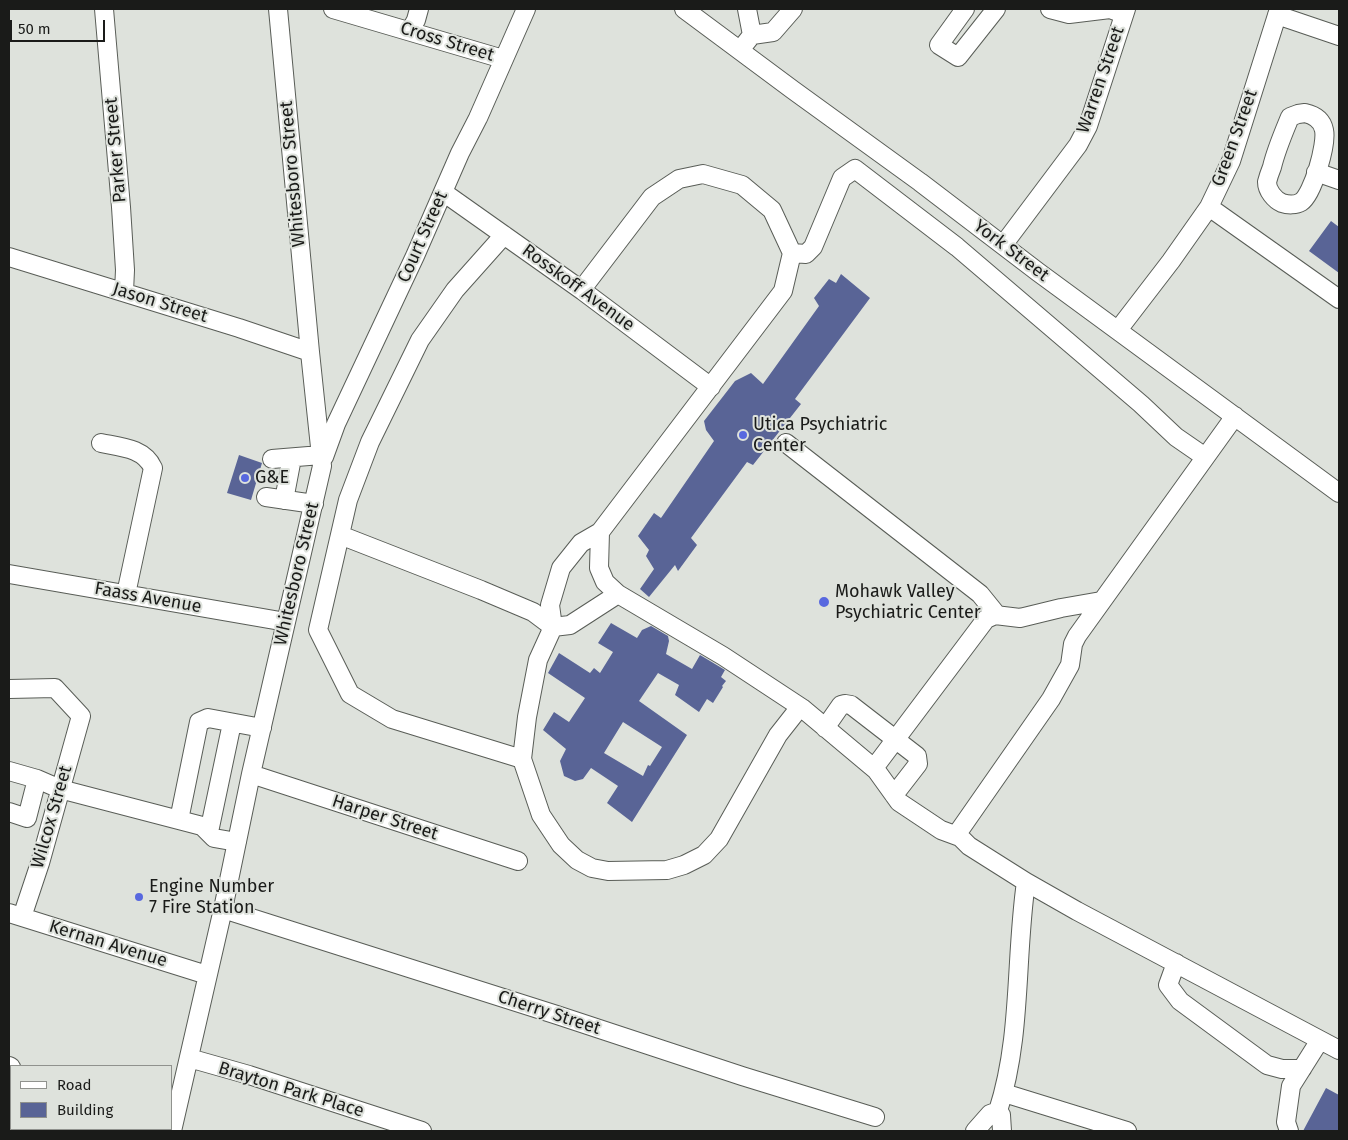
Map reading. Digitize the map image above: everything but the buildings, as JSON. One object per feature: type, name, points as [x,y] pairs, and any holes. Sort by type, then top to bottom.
[{"type":"street","name":"Parker Street","points":[[104,9],[121,207],[124,292]]},
{"type":"street","name":"Whitesboro Street","points":[[173,1122],[223,909],[251,774],[314,504],[322,460],[278,9]]},
{"type":"street","name":"Cross Street","points":[[333,9],[504,59]]},
{"type":"street","points":[[410,31],[419,9]]},
{"type":"street","name":"Court Street","points":[[322,460],[336,424],[415,256],[526,9]]},
{"type":"street","name":"York Street","points":[[684,9],[1338,490]]},
{"type":"street","points":[[747,9],[752,35]]},
{"type":"street","points":[[740,50],[752,35],[773,32],[793,9]]},
{"type":"street","points":[[965,9],[939,45],[958,58],[996,9]]},
{"type":"street","points":[[1050,9],[1069,14],[1118,10]]},
{"type":"street","name":"Warren Street","points":[[1003,245],[1078,145],[1088,126],[1118,10]]},
{"type":"street","points":[[1278,12],[1339,36]]},
{"type":"street","name":"Green Street","points":[[1118,330],[1171,261],[1209,207],[1231,161],[1278,12]]},
{"type":"street","points":[[1298,114],[1314,115],[1320,121],[1324,130],[1323,151],[1316,172],[1308,194],[1303,201],[1296,204],[1287,204],[1276,201],[1270,192],[1267,183],[1277,149],[1290,117],[1298,114]]},
{"type":"street","points":[[792,253],[806,254],[812,247],[842,178],[855,169],[957,247],[1141,404],[1176,437],[1205,458]]},
{"type":"street","points":[[1316,172],[1339,180]]},
{"type":"street","points":[[582,289],[652,197],[679,179],[703,174],[742,185],[772,210],[792,253],[783,291],[600,532],[581,543],[561,568],[550,604],[553,627],[538,660],[527,717],[522,760],[541,815],[561,845],[577,860],[592,868],[608,871],[667,870],[684,865],[704,855],[719,839],[778,735],[800,707]]},
{"type":"street","name":"Rosskoff Avenue","points":[[443,192],[582,289],[711,386]]},
{"type":"street","points":[[1209,207],[1339,299]]},
{"type":"street","points":[[504,234],[454,290],[420,340],[370,442],[348,500],[318,630],[350,694],[392,718],[522,760]]},
{"type":"street","name":"Jason Street","points":[[9,257],[239,328],[310,352]]},
{"type":"street","points":[[960,837],[959,831],[1050,699],[1070,665],[1076,636],[1235,416]]},
{"type":"street","points":[[101,443],[143,454],[149,459],[153,468],[126,594]]},
{"type":"street","points":[[786,443],[980,594],[997,615]]},
{"type":"street","points":[[314,504],[275,498],[282,459],[322,460]]},
{"type":"street","points":[[600,532],[599,568],[605,582],[618,594],[723,656],[800,707],[874,768],[899,802],[941,830],[960,837],[969,846],[1026,882],[1339,1050]]},
{"type":"street","points":[[340,535],[532,612],[553,627],[570,625],[618,594]]},
{"type":"street","name":"Faass Avenue","points":[[9,574],[286,622]]},
{"type":"street","points":[[874,768],[986,619],[997,615],[1020,618],[1101,601]]},
{"type":"street","name":"Wilcox Street","points":[[9,689],[56,688],[81,716],[40,863],[16,915]]},
{"type":"street","points":[[825,728],[841,704],[851,705],[917,756],[919,761],[894,795]]},
{"type":"street","points":[[178,820],[199,722],[208,718],[262,728]]},
{"type":"street","points":[[209,832],[232,723]]},
{"type":"street","points":[[9,771],[37,779],[60,789],[202,826],[214,838],[237,842]]},
{"type":"street","name":"Harper Street","points":[[251,774],[518,861]]},
{"type":"street","points":[[9,812],[27,818],[37,779]]},
{"type":"street","points":[[998,1111],[1004,1093],[1016,1012],[1026,882]]},
{"type":"street","name":"Cherry Street","points":[[223,909],[875,1117]]},
{"type":"street","name":"Kernan Avenue","points":[[16,915],[207,975]]},
{"type":"street","points":[[1176,963],[1168,985],[1180,1001],[1266,1065],[1282,1069],[1302,1069]]},
{"type":"street","points":[[1289,1131],[1286,1122],[1291,1086],[1320,1040]]},
{"type":"street","name":"Brayton Park Place","points":[[189,1058],[249,1075],[422,1131]]},
{"type":"street","points":[[1004,1093],[1127,1131]]},
{"type":"street","points":[[975,1131],[990,1114],[998,1111]]},
{"type":"street","points":[[998,1111],[1001,1114],[1002,1131]]},
{"type":"place","name":"Utica Psychiatric Center","points":[[743,435]]},
{"type":"place","name":"G&E","points":[[245,478]]},
{"type":"place","name":"Mohawk Valley Psychiatric Center","points":[[824,602]]},
{"type":"place","name":"Engine Number 7 Fire Station","points":[[139,897]]}]
